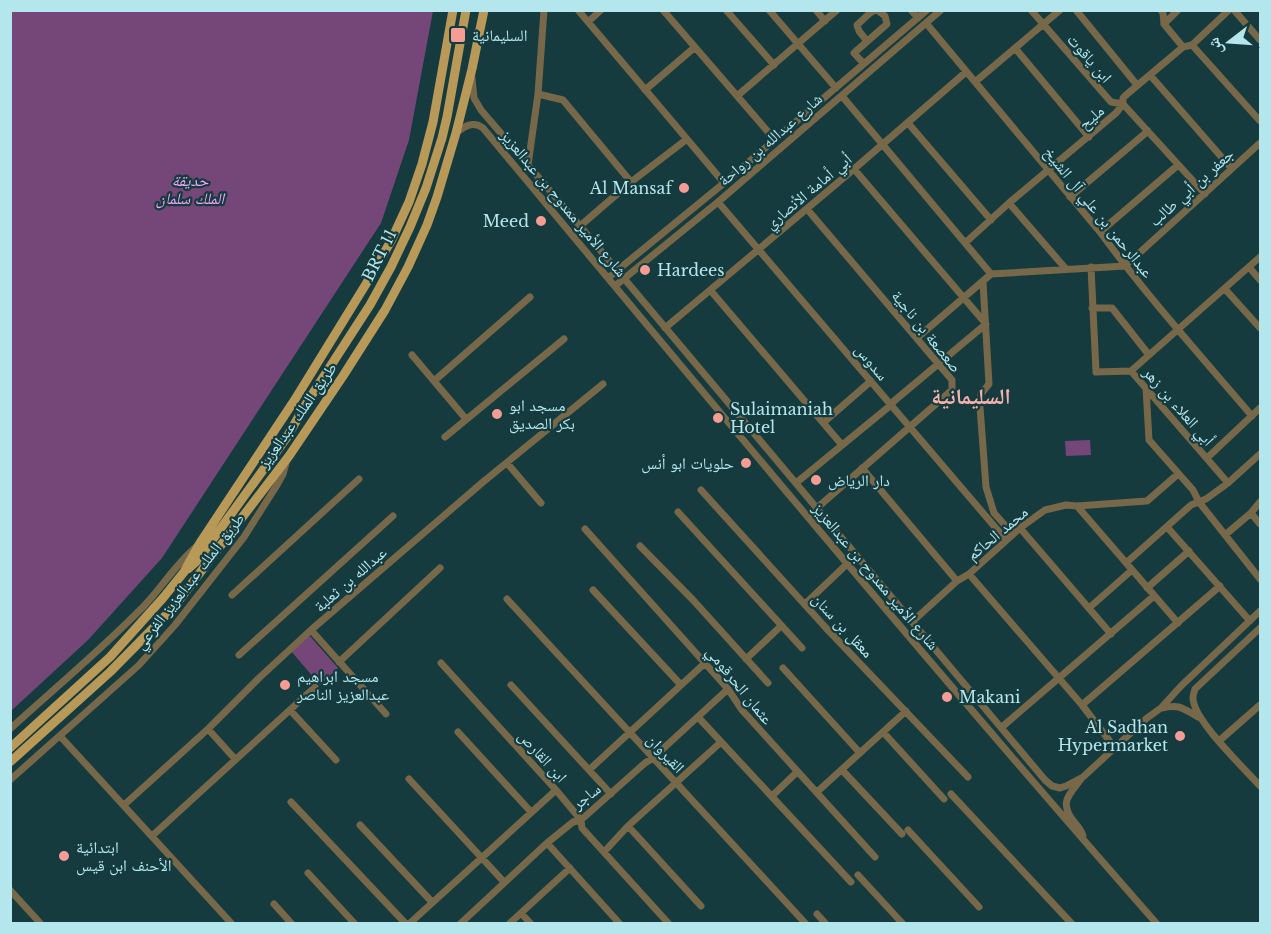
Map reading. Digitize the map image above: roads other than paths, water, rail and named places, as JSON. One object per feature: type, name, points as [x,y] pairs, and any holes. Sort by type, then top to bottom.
[{"type":"main road","name":"طريق الملك عبدالعزيز","points":[[10,748],[110,657],[184,572],[200,543],[294,400],[391,241],[405,212],[422,164],[433,122],[453,10]]},
{"type":"main road","name":"BRT 11","points":[[184,572],[197,561],[287,437],[370,305],[391,267],[426,188],[442,138],[466,10]]},
{"type":"main road","name":"طريق الملك عبدالعزيز","points":[[10,762],[111,672],[173,608],[289,456],[385,310],[427,225],[456,133],[484,10]]},
{"type":"main road","name":"BRT 11","points":[[224,542],[252,485]]},
{"type":"street","points":[[528,165],[538,94],[544,10]]},
{"type":"street","points":[[578,10],[724,183]]},
{"type":"street","points":[[588,22],[601,10]]},
{"type":"street","points":[[663,10],[775,140]]},
{"type":"street","points":[[726,10],[774,65]]},
{"type":"street","points":[[770,10],[836,88]]},
{"type":"street","points":[[816,10],[825,21]]},
{"type":"street","points":[[737,96],[837,10]]},
{"type":"street","points":[[864,64],[854,53],[886,24],[885,16],[876,10],[857,26],[867,41]]},
{"type":"street","points":[[911,10],[918,18]]},
{"type":"street","name":"شارع عبدالله بن رواحة","points":[[608,278],[724,183],[927,10]]},
{"type":"street","name":"شارع عبدالله بن رواحة","points":[[615,286],[718,202],[941,10]]},
{"type":"street","name":"ابن ياقوت","points":[[1031,10],[1111,102],[1123,104],[1205,194]]},
{"type":"street","points":[[975,82],[1060,10]]},
{"type":"street","points":[[1076,10],[1137,85]]},
{"type":"street","points":[[1161,10],[1164,24],[1183,47]]},
{"type":"street","points":[[1164,24],[1178,10]]},
{"type":"street","points":[[1229,10],[1192,45],[1260,121]]},
{"type":"street","points":[[1234,10],[1260,40]]},
{"type":"street","name":"عبدالرحمن بن علي آل الشيخ","points":[[926,23],[1100,232],[1178,330],[1252,416]]},
{"type":"street","name":"مليح","points":[[965,243],[1116,113],[1123,104],[1126,94],[1183,47],[1192,45]]},
{"type":"street","points":[[645,90],[695,47]]},
{"type":"street","points":[[1015,48],[1089,137]]},
{"type":"street","name":"شارع الأمير ممدوح بن عبدالعزيز","points":[[472,69],[474,98],[481,110],[1045,780],[1052,786],[1060,788],[1083,777]]},
{"type":"street","name":"أبي أمامة الأنصاري","points":[[665,328],[854,170],[966,72]]},
{"type":"street","points":[[1150,75],[1232,168]]},
{"type":"street","points":[[538,94],[563,100],[631,182]]},
{"type":"street","points":[[842,96],[991,274]]},
{"type":"street","points":[[908,123],[991,220]]},
{"type":"street","name":"شارع الأمير ممدوح بن عبدالعزيز","points":[[456,133],[472,124],[483,128],[847,564],[1157,924]]},
{"type":"street","points":[[1070,197],[1148,131]]},
{"type":"street","points":[[580,226],[631,182],[687,139]]},
{"type":"street","name":"جعفر بن أبي طالب","points":[[1125,266],[1260,145]]},
{"type":"street","points":[[1100,232],[1178,165]]},
{"type":"street","points":[[854,170],[986,324]]},
{"type":"street","name":"سدوس","points":[[718,202],[1006,540]]},
{"type":"street","points":[[1009,203],[1066,269]]},
{"type":"street","name":"صعصعة بن ناجية","points":[[807,209],[952,380],[952,390],[817,508]]},
{"type":"street","points":[[1131,371],[1260,257]]},
{"type":"street","points":[[917,338],[991,274],[1125,266]]},
{"type":"street","name":"أبي العلاء بن زهر","points":[[1091,267],[1096,372],[1131,371],[1228,483]]},
{"type":"street","points":[[1249,267],[1260,280]]},
{"type":"street","points":[[983,282],[989,384],[981,394],[980,407],[986,488],[994,513],[1013,534]]},
{"type":"street","points":[[1225,289],[1260,328]]},
{"type":"street","points":[[711,291],[842,445]]},
{"type":"street","points":[[435,381],[530,297]]},
{"type":"street","points":[[1092,308],[1112,308],[1149,355]]},
{"type":"street","points":[[796,483],[986,324]]},
{"type":"street","points":[[445,438],[564,339]]},
{"type":"street","points":[[412,355],[466,419]]},
{"type":"street","points":[[824,422],[871,381]]},
{"type":"street","name":"عبدالله بن ثعلبة","points":[[124,805],[208,729],[311,630],[424,532],[603,384]]},
{"type":"street","points":[[1146,388],[1149,440],[1193,490],[1199,502],[1260,579]]},
{"type":"street","points":[[1207,458],[1260,408]]},
{"type":"street","points":[[1126,563],[1191,505],[1206,499],[1228,483],[1260,454]]},
{"type":"street","name":"طريق الملك عبدالعزيز الفرعي","points":[[10,780],[139,665],[175,625],[244,537],[283,474],[289,456]]},
{"type":"street","points":[[507,463],[541,503]]},
{"type":"street","points":[[862,468],[957,581]]},
{"type":"street","name":"محمد الحاكم","points":[[912,622],[957,581],[969,574],[1020,528],[1045,510],[1066,505],[1147,501],[1178,474]]},
{"type":"street","points":[[232,595],[359,479]]},
{"type":"street","name":"معقل بن سنان","points":[[701,490],[968,777]]},
{"type":"street","points":[[1225,535],[1251,513],[1260,502]]},
{"type":"street","points":[[1077,506],[1178,623]]},
{"type":"street","points":[[678,512],[802,648]]},
{"type":"street","points":[[1251,513],[1260,524]]},
{"type":"street","points":[[239,655],[393,516]]},
{"type":"street","points":[[1167,527],[1250,621]]},
{"type":"street","points":[[1020,528],[1111,633]]},
{"type":"street","name":"عثمان الحرقومي","points":[[585,529],[728,689],[742,710],[875,857]]},
{"type":"street","name":"طريق الملك عبدالعزيز الفرعي","points":[[10,729],[145,605],[186,555],[200,543]]},
{"type":"street","points":[[640,546],[768,683]]},
{"type":"street","points":[[1147,588],[1189,551]]},
{"type":"street","points":[[805,604],[847,564]]},
{"type":"street","points":[[339,662],[440,568]]},
{"type":"street","points":[[1089,608],[1132,570]]},
{"type":"street","points":[[969,574],[1082,705],[1115,748]]},
{"type":"street","points":[[1082,705],[1220,586]]},
{"type":"street","points":[[593,590],[681,685]]},
{"type":"street","points":[[1002,727],[1154,596]]},
{"type":"street","name":"القيروان","points":[[507,599],[806,924]]},
{"type":"street","points":[[1083,838],[1081,829],[1068,813],[1066,802],[1069,794],[1083,777],[1161,708],[1260,611]]},
{"type":"street","points":[[746,658],[781,626]]},
{"type":"street","points":[[1260,628],[1195,689],[1193,698],[1200,718],[1260,785]]},
{"type":"street","points":[[311,630],[386,714]]},
{"type":"street","name":"ابن القارص","points":[[441,663],[556,790],[581,820],[582,828],[669,924]]},
{"type":"street","points":[[588,770],[705,663]]},
{"type":"street","points":[[783,668],[860,753]]},
{"type":"street","points":[[511,685],[611,794]]},
{"type":"street","points":[[152,836],[315,687]]},
{"type":"street","name":"ساجر","points":[[464,922],[547,843],[573,822],[581,820],[728,689]]},
{"type":"street","points":[[1220,741],[1260,705]]},
{"type":"street","points":[[1161,708],[1180,706],[1200,718]]},
{"type":"street","points":[[290,710],[336,760]]},
{"type":"street","points":[[817,792],[906,711]]},
{"type":"street","points":[[698,717],[850,882]]},
{"type":"street","points":[[208,729],[235,759]]},
{"type":"street","points":[[458,732],[531,812]]},
{"type":"street","points":[[883,732],[944,800]]},
{"type":"street","points":[[60,736],[232,924]]},
{"type":"street","points":[[604,852],[628,826],[721,742]]},
{"type":"street","points":[[842,770],[979,907]]},
{"type":"street","points":[[772,796],[797,772]]},
{"type":"street","points":[[409,779],[504,882]]},
{"type":"street","points":[[291,802],[411,923],[556,790]]},
{"type":"street","points":[[951,794],[1072,924]]},
{"type":"street","points":[[360,825],[432,902]]},
{"type":"street","points":[[628,826],[701,906]]},
{"type":"street","points":[[547,843],[620,924]]},
{"type":"street","points":[[509,924],[570,868]]},
{"type":"street","points":[[308,873],[355,924]]},
{"type":"street","points":[[858,875],[903,924]]},
{"type":"street","points":[[10,890],[41,924]]},
{"type":"street","points":[[274,904],[292,924]]},
{"type":"street","points":[[521,913],[531,924]]},
{"type":"street","points":[[817,915],[826,924]]},
{"type":"place","name":"السليمانية","points":[[458,35]]},
{"type":"place","name":"Al Mansaf","points":[[684,188]]},
{"type":"place","name":"Meed","points":[[541,221]]},
{"type":"place","name":"Hardees","points":[[645,270]]},
{"type":"place","name":"مسجد ابو بكر الصديق","points":[[497,414]]},
{"type":"place","name":"Sulaimaniah Hotel","points":[[718,418]]},
{"type":"place","name":"حلويات ابو أنس","points":[[746,463]]},
{"type":"place","name":"دار الرياض","points":[[816,480]]},
{"type":"place","name":"مسجد ابراهيم عبدالعزيز الناصر","points":[[285,685]]},
{"type":"place","name":"Makani","points":[[947,697]]},
{"type":"place","name":"Al Sadhan Hypermarket","points":[[1180,736]]},
{"type":"place","name":"ابتدائية الأحنف ابن قيس","points":[[64,856]]},
{"type":"district","name":"السليمانية","points":[[971,396]]},
{"type":"park label","name":"حديقة الملك سلمان","points":[[190,189]]}]
